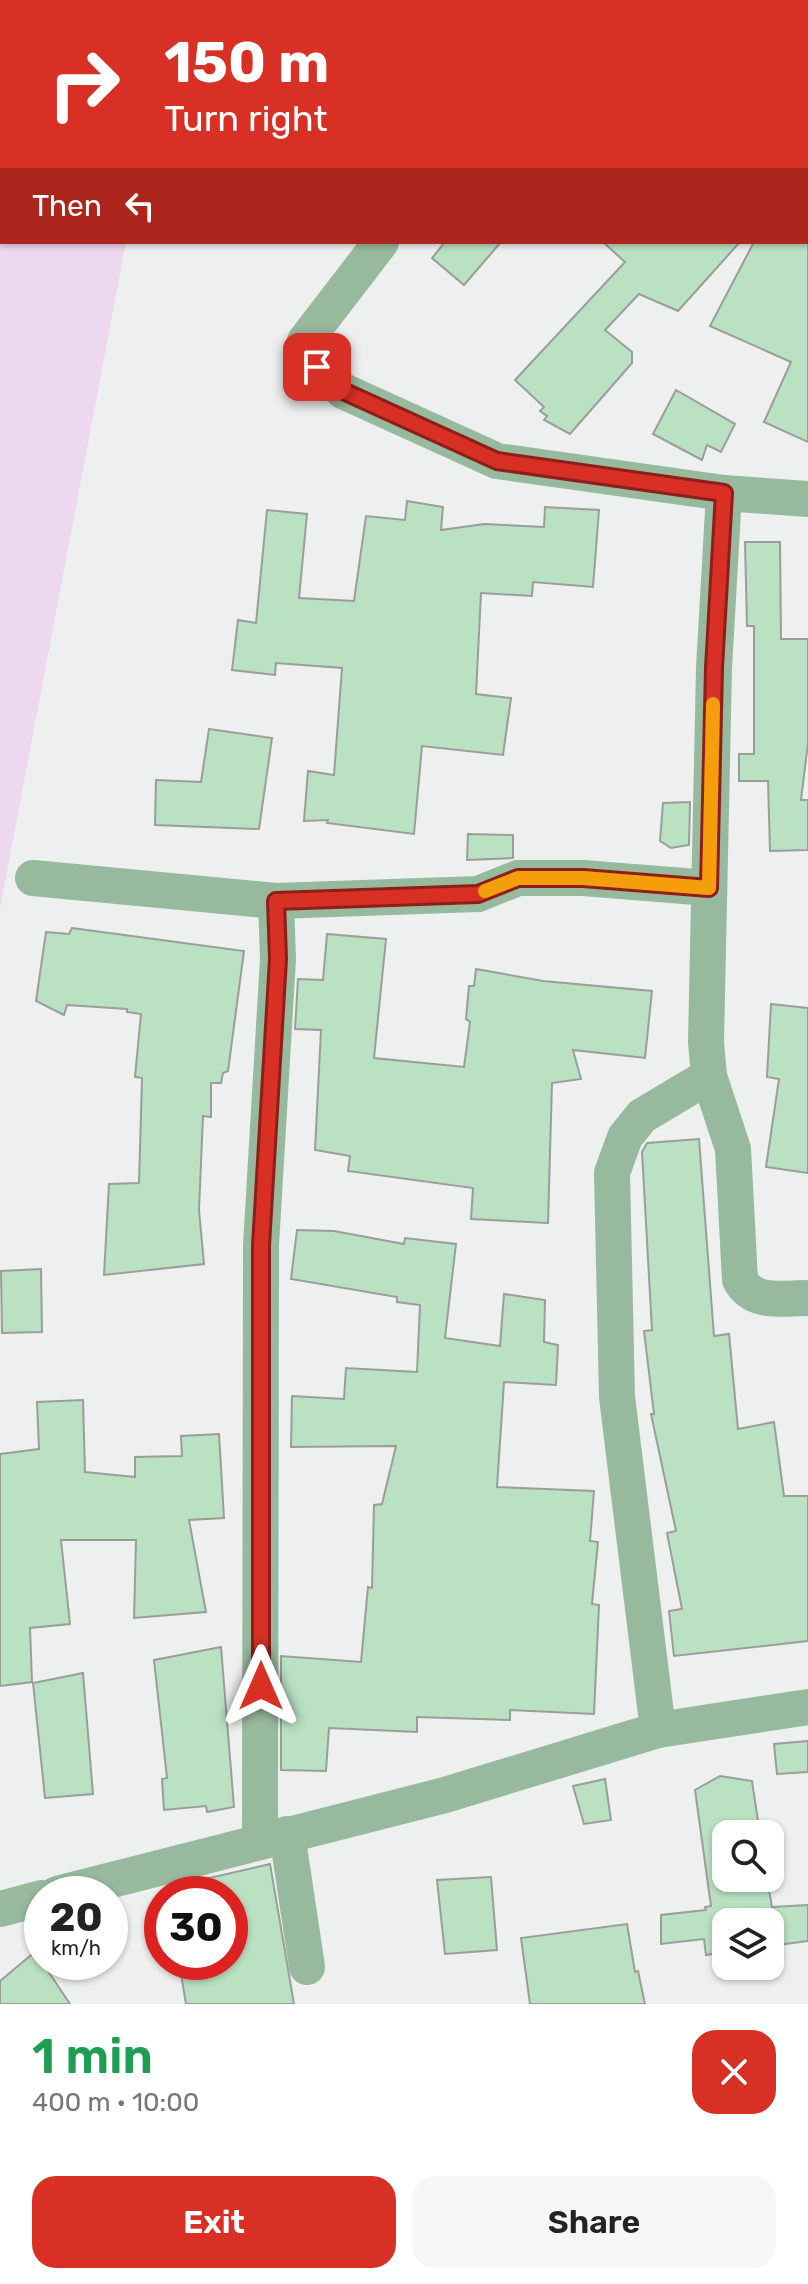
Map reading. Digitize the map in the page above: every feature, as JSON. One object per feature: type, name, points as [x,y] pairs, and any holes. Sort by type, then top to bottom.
[{"type":"street","points":[[379,244],[305,341],[317,367],[343,391],[497,461],[724,493],[808,499]]},
{"type":"street","points":[[724,493],[714,668],[706,1042],[709,1076],[733,1149],[740,1280],[746,1291],[757,1298],[808,1298]]},
{"type":"street","points":[[33,878],[276,901],[478,894],[518,878],[583,878],[709,888]]},
{"type":"street","points":[[276,901],[278,959],[261,1245],[273,1838],[307,1967]]},
{"type":"street","points":[[658,1730],[617,1397],[612,1173],[625,1137],[642,1116],[709,1076]]},
{"type":"street","points":[[126,1876],[445,1795],[658,1730],[808,1707]]},
{"type":"street","points":[[0,1909],[24,1903]]},
{"type":"shaded area","points":[[0,244],[126,244],[0,909]]},
{"type":"building","points":[[443,244],[499,244],[464,285],[432,258]]},
{"type":"building","points":[[605,244],[738,244],[678,311],[639,294],[605,330],[632,352],[632,363],[570,434],[544,420],[547,416],[540,411],[544,407],[515,380],[625,262]]},
{"type":"building","points":[[753,244],[808,244],[808,442],[764,422],[791,362],[710,326]]},
{"type":"building","points":[[676,390],[735,424],[721,452],[707,445],[702,460],[653,434]]},
{"type":"building","points":[[407,501],[443,507],[441,530],[484,524],[544,527],[545,507],[599,510],[593,587],[533,582],[532,596],[481,593],[476,694],[511,698],[503,755],[422,746],[414,834],[327,823],[328,820],[304,821],[308,771],[334,775],[342,668],[276,663],[275,675],[232,670],[238,620],[256,623],[267,510],[307,514],[299,598],[354,601],[366,516],[405,520]]},
{"type":"building","points":[[745,542],[780,542],[781,639],[808,639],[808,743],[801,800],[808,800],[808,850],[770,851],[768,781],[739,781],[739,754],[754,754],[754,626],[747,626]]},
{"type":"building","points":[[209,729],[272,738],[259,829],[155,825],[156,780],[201,782]]},
{"type":"building","points":[[690,802],[689,845],[671,848],[660,841],[663,803]]},
{"type":"building","points":[[468,834],[513,835],[513,858],[467,860]]},
{"type":"building","points":[[72,928],[244,951],[228,1071],[223,1073],[221,1083],[211,1083],[211,1117],[203,1116],[199,1210],[204,1264],[104,1275],[109,1184],[139,1183],[142,1078],[135,1077],[141,1014],[127,1012],[127,1009],[67,1005],[64,1015],[36,1001],[46,932],[69,934]]},
{"type":"building","points":[[327,934],[386,939],[374,1058],[464,1067],[470,1022],[466,1019],[469,986],[474,986],[476,969],[543,981],[652,991],[645,1058],[573,1050],[581,1079],[552,1083],[548,1223],[471,1219],[473,1188],[348,1171],[350,1156],[315,1150],[321,1030],[295,1029],[298,979],[323,980]]},
{"type":"building","points":[[771,1004],[808,1008],[808,1173],[766,1167],[779,1079],[767,1077]]},
{"type":"building","points":[[699,1139],[714,1336],[729,1334],[738,1429],[774,1422],[784,1496],[808,1496],[808,1641],[674,1656],[669,1611],[682,1609],[667,1533],[676,1531],[651,1414],[654,1414],[644,1331],[652,1330],[642,1152],[647,1143]]},
{"type":"building","points":[[297,1230],[334,1231],[404,1244],[405,1238],[456,1244],[445,1338],[500,1346],[504,1294],[545,1300],[544,1342],[558,1345],[556,1385],[504,1382],[497,1487],[594,1491],[590,1541],[598,1542],[592,1604],[599,1605],[594,1714],[510,1710],[510,1720],[417,1717],[417,1732],[329,1728],[326,1771],[281,1770],[281,1656],[361,1662],[368,1587],[372,1588],[374,1505],[382,1504],[396,1446],[291,1447],[292,1396],[344,1399],[346,1368],[417,1372],[420,1305],[397,1302],[397,1297],[291,1279]]},
{"type":"building","points":[[41,1269],[42,1332],[2,1333],[1,1271]]},
{"type":"building","points":[[83,1400],[85,1472],[135,1477],[135,1457],[182,1456],[181,1436],[219,1434],[224,1518],[189,1520],[206,1612],[134,1618],[136,1540],[61,1540],[70,1624],[30,1628],[32,1682],[0,1686],[0,1454],[39,1449],[37,1402]]},
{"type":"building","points":[[221,1647],[234,1807],[207,1812],[206,1806],[164,1810],[162,1779],[167,1778],[154,1660]]},
{"type":"building","points":[[83,1673],[93,1794],[45,1798],[33,1683]]},
{"type":"building","points":[[808,1741],[808,1772],[777,1774],[774,1744]]},
{"type":"building","points":[[720,1776],[752,1781],[758,1820],[712,1820],[712,1892],[769,1892],[772,1907],[808,1905],[808,1941],[784,1944],[784,1908],[712,1908],[712,1954],[706,1955],[704,1939],[661,1944],[661,1915],[706,1910],[705,1907],[711,1906],[695,1790]]},
{"type":"building","points":[[605,1779],[611,1820],[584,1824],[573,1786]]},
{"type":"building","points":[[270,1864],[294,2004],[186,2004],[182,1980],[248,1980],[248,1876],[218,1876]]},
{"type":"building","points":[[491,1877],[497,1950],[445,1954],[437,1880]]},
{"type":"building","points":[[627,1924],[635,1972],[638,1971],[645,2004],[530,2004],[521,1938]]},
{"type":"building","points":[[24,1961],[24,1980],[54,1980],[70,2004],[0,2004],[0,1981]]},
{"type":"slow traffic","points":[[485,891],[518,878],[583,878],[709,888],[713,704]]},
{"type":"route","points":[[261,1686],[261,1245],[278,959],[276,901],[478,894],[518,878],[583,878],[709,888],[714,668],[724,493],[497,461],[343,391],[317,367]]}]
